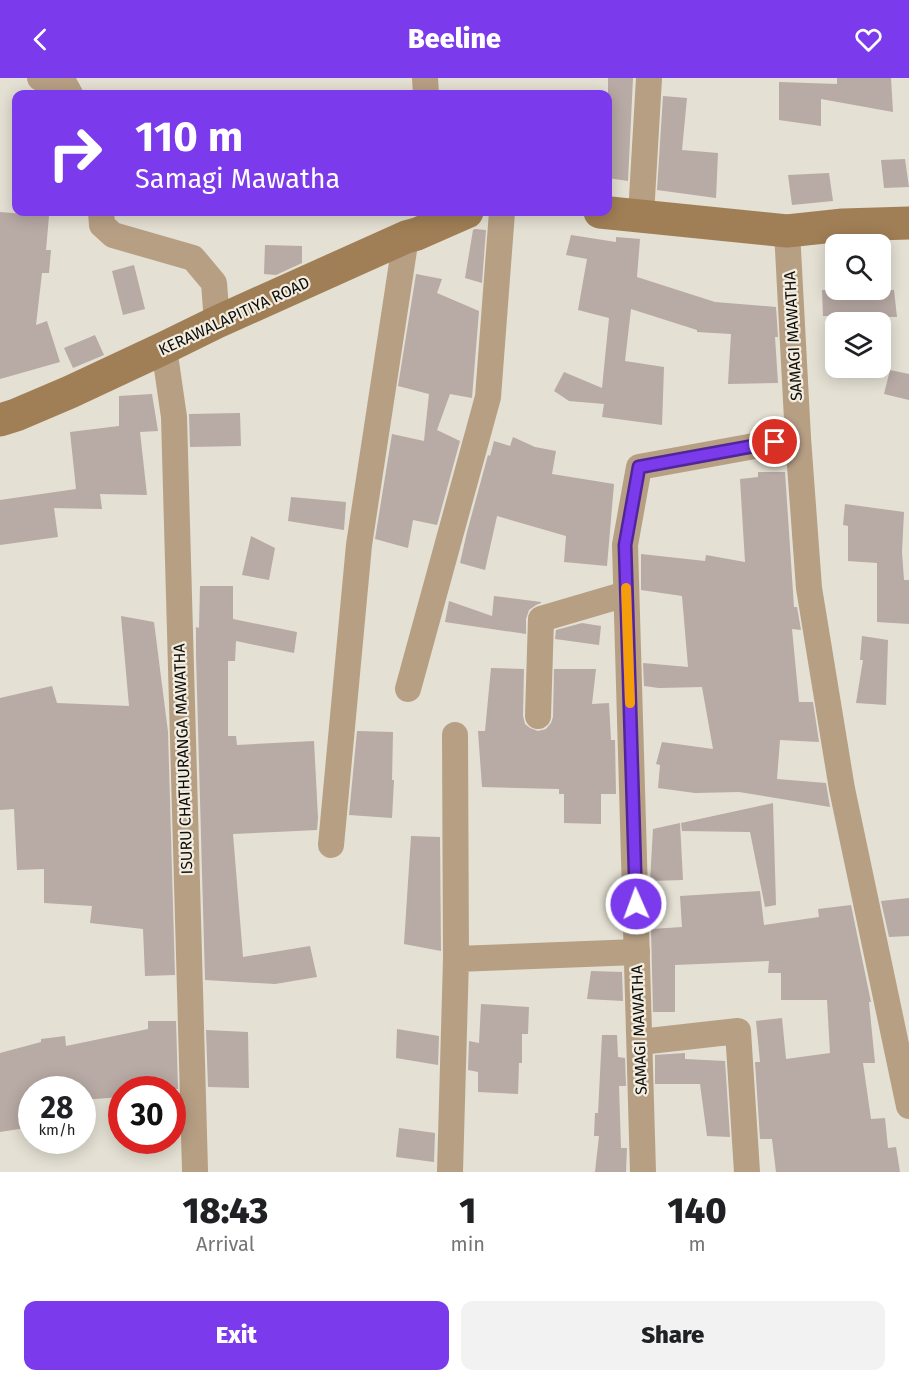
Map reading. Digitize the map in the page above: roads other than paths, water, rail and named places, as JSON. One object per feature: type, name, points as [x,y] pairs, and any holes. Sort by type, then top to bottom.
[{"type":"street","points":[[40,78],[65,85],[68,90]]},
{"type":"street","points":[[641,215],[649,78]]},
{"type":"street","points":[[612,213],[787,231],[843,225],[909,223]]},
{"type":"street","points":[[101,216],[102,225],[113,235],[193,258],[214,283],[217,322]]},
{"type":"street","name":"KERAWALAPITIYA ROAD","points":[[0,420],[70,392],[414,227],[453,216]]},
{"type":"street","points":[[408,689],[488,397],[502,216]]},
{"type":"street","points":[[331,845],[359,545],[414,227]]},
{"type":"street","name":"SAMAGI MAWATHA","points":[[643,1172],[625,545],[639,467],[798,438],[787,231]]},
{"type":"street","name":"ISURU CHATHURANGA MAWATHA","points":[[164,348],[174,417],[195,1170]]},
{"type":"street","points":[[798,438],[809,588],[842,789],[909,1106]]},
{"type":"street","points":[[538,716],[542,619],[626,594]]},
{"type":"street","points":[[450,1172],[456,959],[455,735]]},
{"type":"street","points":[[456,959],[637,952]]},
{"type":"street","points":[[640,1042],[738,1031],[747,1172]]}]
